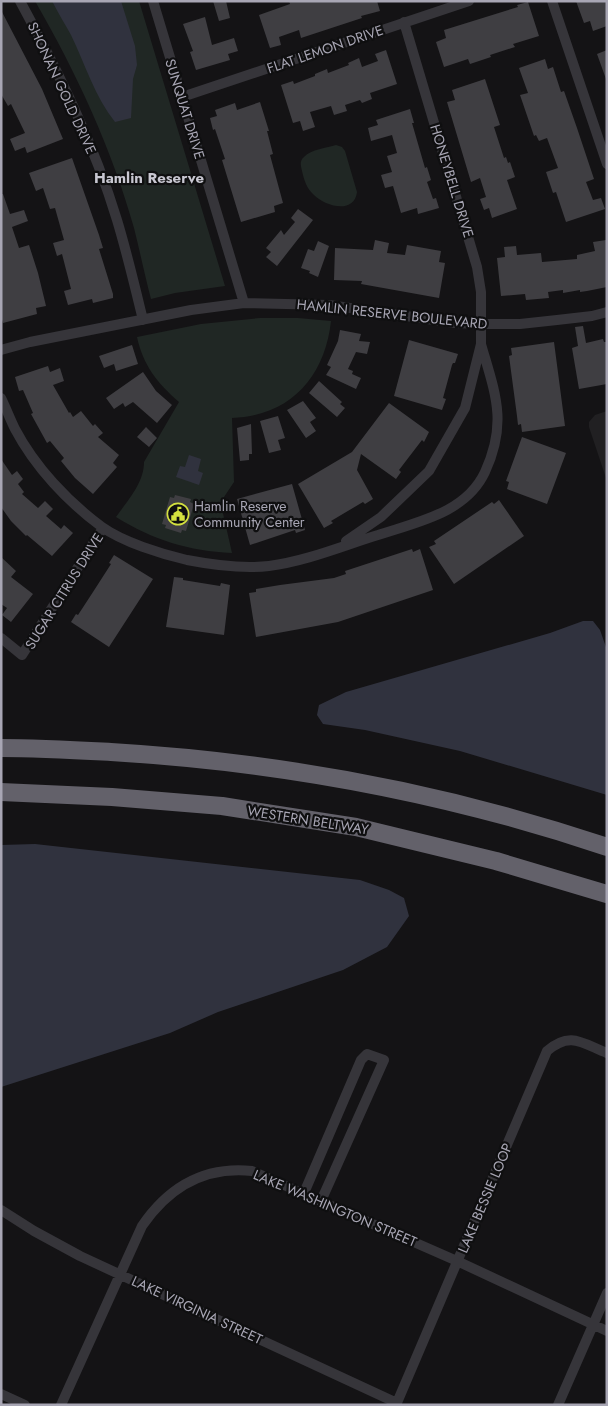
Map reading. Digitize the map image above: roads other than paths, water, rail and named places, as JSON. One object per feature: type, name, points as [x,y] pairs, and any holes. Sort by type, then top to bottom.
[{"type":"highway","points":[[1,748],[175,756],[292,770],[430,797],[556,830],[607,846]]},
{"type":"highway","name":"WESTERN BELTWAY","points":[[1,792],[112,797],[222,806],[356,827],[496,861],[607,894]]},
{"type":"street","name":"SHONAN GOLD DRIVE","points":[[20,1],[44,46],[89,142],[117,220],[143,320]]},
{"type":"street","name":"SUNQUAT DRIVE","points":[[153,1],[244,303]]},
{"type":"street","name":"FLAT LEMON DRIVE","points":[[182,97],[468,1]]},
{"type":"street","points":[[552,1],[607,164]]},
{"type":"street","name":"HONEYBELL DRIVE","points":[[337,548],[382,518],[429,471],[465,408],[481,344],[481,292],[477,267],[404,22]]},
{"type":"street","name":"HAMLIN RESERVE BOULEVARD","points":[[1,350],[30,342],[191,310],[244,303],[329,305],[455,323],[482,324],[520,324],[592,316],[607,312]]},
{"type":"street","name":"HONEYBELL DRIVE","points":[[1,398],[15,430],[33,458],[60,491],[103,528],[138,545],[176,557],[207,564],[268,566],[300,560],[427,519],[449,510],[470,494],[485,473],[499,427],[497,401],[481,344]]},
{"type":"street","name":"SUGAR CITRUS DRIVE","points":[[1,638],[22,655],[103,528]]},
{"type":"street","name":"LAKE BESSIE LOOP","points":[[396,1404],[547,1051],[556,1043],[566,1039],[580,1042],[607,1053]]},
{"type":"street","points":[[304,1193],[361,1060],[367,1054],[384,1060],[322,1201]]},
{"type":"street","name":"LAKE WASHINGTON STREET","points":[[61,1405],[142,1226],[152,1212],[165,1198],[180,1187],[201,1177],[234,1169],[252,1171],[304,1193],[458,1261],[607,1331]]},
{"type":"street","name":"LAKE VIRGINIA STREET","points":[[1,1210],[72,1252],[396,1404]]},
{"type":"street","points":[[558,1405],[607,1292]]},
{"type":"street","points":[[1,1394],[24,1405]]},
{"type":"water","points":[[52,1],[121,1],[135,46],[137,65],[133,79],[131,118],[115,122],[108,112],[96,91],[71,35]]},
{"type":"water","points":[[189,455],[201,459],[198,471],[203,473],[199,485],[176,477],[180,466],[185,467]]},
{"type":"water","points":[[583,621],[593,621],[600,630],[607,650],[607,795],[460,751],[365,730],[323,724],[317,715],[319,705],[346,692],[550,633]]},
{"type":"water","points":[[35,844],[360,880],[389,890],[404,898],[409,916],[387,947],[343,970],[218,1012],[170,1033],[1,1087],[1,845]]},
{"type":"place","name":"Hamlin Reserve Community Center","points":[[178,514]]},
{"type":"district","name":"Hamlin Reserve","points":[[149,178]]}]
